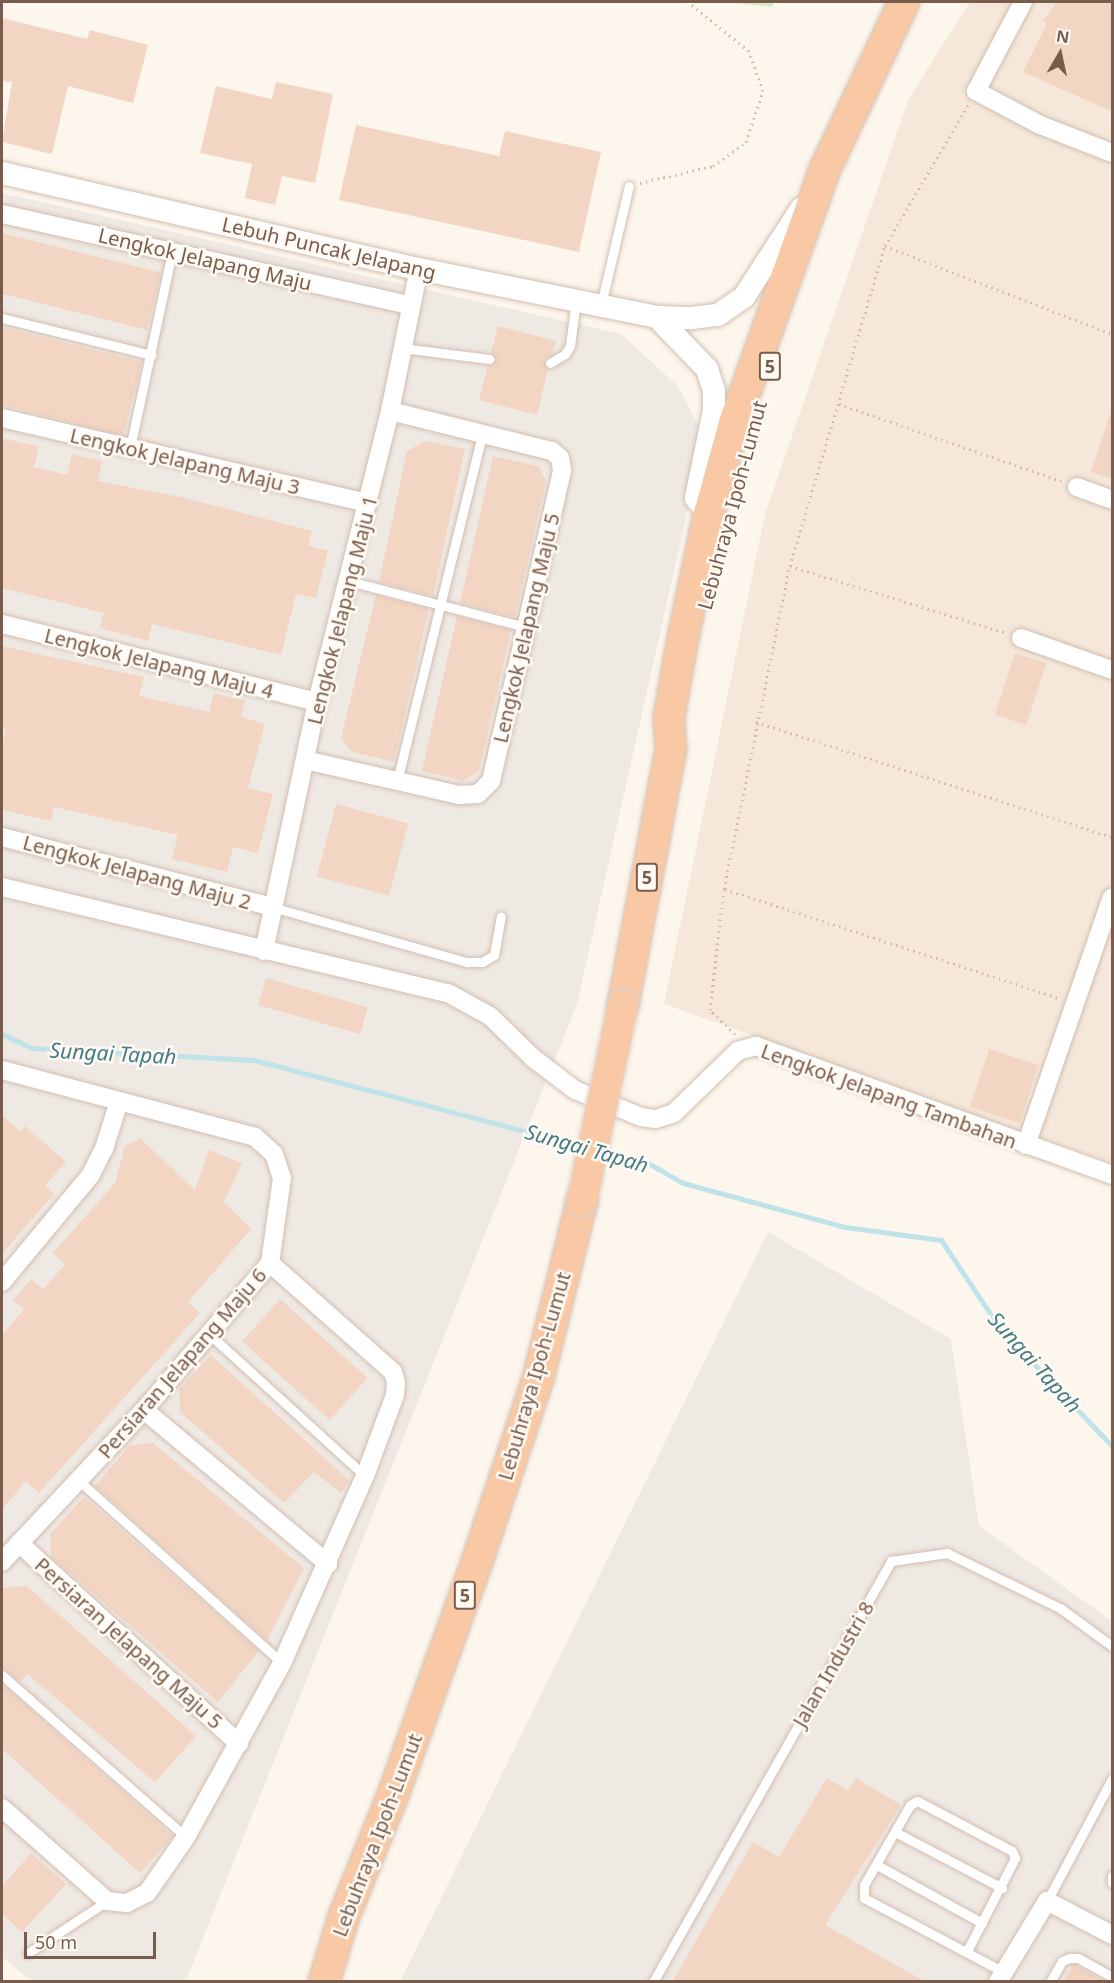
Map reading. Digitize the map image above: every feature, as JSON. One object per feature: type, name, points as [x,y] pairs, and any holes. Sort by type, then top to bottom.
[{"type":"highway","name":"Lebuhraya Ipoh-Lumut","points":[[324,1982],[344,1916],[394,1792],[486,1536],[537,1378],[582,1201],[623,1005],[671,749],[669,717],[709,514],[756,353],[825,169],[904,2]]},
{"type":"highway","name":"Lebuhraya Ipoh-Lumut","points":[[671,749],[680,731],[730,500],[795,290],[848,157],[926,2]]},
{"type":"street","points":[[1023,2],[976,91],[1040,125],[1113,153]]},
{"type":"street","name":"Lebuh Puncak Jelapang","points":[[2,173],[419,269],[657,317],[718,315],[744,297],[758,281],[825,169]]},
{"type":"street","name":"Lengkok Jelapang Maju","points":[[2,214],[409,305]]},
{"type":"street","name":"Lengkok Jelapang Maju 1","points":[[264,951],[318,702],[390,411],[409,305],[419,269]]},
{"type":"street","points":[[657,317],[707,369],[714,390],[714,410],[696,498],[709,514]]},
{"type":"street","name":"Lengkok Jelapang Maju 5","points":[[305,760],[459,795],[478,795],[491,781],[562,470],[560,458],[552,451],[390,411]]},
{"type":"street","name":"Lengkok Jelapang Maju 3","points":[[2,418],[368,503]]},
{"type":"street","points":[[1077,487],[1113,500]]},
{"type":"street","name":"Lengkok Jelapang Maju 4","points":[[2,624],[318,702]]},
{"type":"street","points":[[1021,638],[1113,670]]},
{"type":"street","name":"Lengkok Jelapang Maju 2","points":[[2,837],[272,907]]},
{"type":"street","name":"Lengkok Jelapang Tambahan","points":[[2,887],[448,993],[490,1016],[533,1058],[575,1090],[641,1117],[656,1119],[674,1113],[738,1051],[756,1046],[1113,1175]]},
{"type":"street","points":[[1026,1145],[1113,897]]},
{"type":"street","points":[[2,1070],[119,1101],[104,1149],[90,1176],[2,1282]]},
{"type":"street","name":"Persiaran Jelapang Maju 6","points":[[2,1562],[77,1479],[144,1410],[270,1263],[282,1178],[274,1154],[255,1137],[119,1101]]},
{"type":"street","points":[[2,1808],[107,1901],[127,1903],[147,1893],[186,1837],[282,1664],[365,1476],[395,1395],[393,1372],[270,1263]]},
{"type":"street","points":[[144,1410],[328,1564]]},
{"type":"street","name":"Persiaran Jelapang Maju 5","points":[[18,1543],[239,1744]]},
{"type":"street","points":[[1001,1977],[1047,1901],[1113,1935]]},
{"type":"lane","points":[[601,305],[629,186]]},
{"type":"lane","points":[[130,448],[152,355],[172,252]]},
{"type":"lane","points":[[550,363],[565,354],[570,346],[576,300]]},
{"type":"lane","points":[[2,318],[152,355]]},
{"type":"lane","points":[[402,348],[489,359]]},
{"type":"lane","points":[[397,781],[482,435]]},
{"type":"lane","points":[[349,581],[526,627]]},
{"type":"lane","points":[[272,907],[467,962],[482,962],[494,955],[501,917]]},
{"type":"lane","points":[[209,1334],[365,1476]]},
{"type":"lane","points":[[77,1479],[282,1664]]},
{"type":"lane","name":"Jalan Industri 8","points":[[653,1982],[891,1561],[947,1553],[1060,1608],[1113,1646]]},
{"type":"lane","points":[[2,1675],[186,1837]]},
{"type":"lane","points":[[1047,1901],[1113,1779]]},
{"type":"lane","points":[[967,1951],[1015,1864],[1012,1851],[925,1802],[910,1805],[863,1891],[864,1898],[967,1951],[1001,1977]]},
{"type":"lane","points":[[895,1832],[1002,1888]]},
{"type":"lane","points":[[877,1865],[982,1923]]},
{"type":"lane","points":[[1113,1876],[1113,1883]]},
{"type":"lane","points":[[28,1953],[107,1901]]},
{"type":"lane","points":[[1050,1982],[1062,1961],[1070,1958],[1078,1958],[1113,1977]]},
{"type":"path","points":[[629,186],[713,166],[746,142],[763,91],[749,51],[688,2]]},
{"type":"path","points":[[748,1047],[711,1010],[724,889],[756,722],[790,566],[885,246],[976,91]]},
{"type":"path","points":[[885,246],[1113,334]]},
{"type":"path","points":[[839,404],[1077,487]]},
{"type":"path","points":[[790,566],[1021,638]]},
{"type":"path","points":[[756,722],[1113,837]]},
{"type":"path","points":[[724,889],[1077,1004]]},
{"type":"shaded area","points":[[970,2],[1112,2],[1112,1163],[664,1004],[765,514],[909,98]]},
{"type":"shaded area","points":[[2,193],[621,334],[678,386],[704,437],[577,1004],[186,1981],[32,1981],[2,1957]]},
{"type":"shaded area","points":[[768,1232],[951,1339],[979,1526],[1112,1621],[1112,1981],[400,1982]]},
{"type":"green space","points":[[725,2],[775,2],[771,7]]},
{"type":"building","points":[[1057,2],[1113,2],[1113,112],[1023,72],[1047,24],[1043,21]]},
{"type":"building","points":[[2,18],[87,39],[90,30],[148,45],[133,103],[68,86],[52,154],[2,142],[12,82],[2,81]]},
{"type":"building","points":[[276,82],[333,94],[315,183],[282,176],[275,205],[245,198],[252,164],[200,153],[216,86],[272,99]]},
{"type":"building","points":[[356,125],[499,156],[505,131],[601,152],[579,252],[339,200]]},
{"type":"building","points":[[2,233],[161,273],[147,330],[2,294]]},
{"type":"building","points":[[498,326],[556,341],[552,354],[544,360],[548,369],[537,415],[479,400],[488,366],[496,360],[491,353]]},
{"type":"building","points":[[2,327],[142,362],[123,436],[2,405]]},
{"type":"building","points":[[1110,414],[1113,414],[1113,479],[1091,472]]},
{"type":"building","points":[[2,438],[39,447],[34,467],[67,475],[72,454],[102,461],[98,481],[185,498],[312,531],[308,546],[328,551],[316,598],[296,594],[281,655],[152,624],[148,641],[100,628],[104,613],[2,588]]},
{"type":"building","points":[[425,441],[465,449],[433,596],[379,582],[407,451]]},
{"type":"building","points":[[493,456],[538,466],[546,481],[515,617],[460,603]]},
{"type":"building","points":[[376,595],[429,609],[394,762],[352,752],[341,738]]},
{"type":"building","points":[[457,616],[511,630],[479,771],[463,781],[422,771]]},
{"type":"building","points":[[2,646],[144,677],[139,696],[209,712],[214,693],[245,701],[241,717],[265,724],[248,788],[273,794],[258,853],[233,847],[227,872],[172,859],[178,835],[54,807],[51,821],[2,810],[2,748],[6,728],[2,727]]},
{"type":"building","points":[[1015,653],[1046,663],[1026,725],[995,715]]},
{"type":"building","points":[[336,804],[408,823],[389,896],[317,876]]},
{"type":"building","points":[[266,978],[368,1007],[360,1034],[258,1005]]},
{"type":"building","points":[[989,1049],[1038,1065],[1020,1123],[970,1107]]},
{"type":"building","points":[[2,1115],[20,1131],[25,1126],[66,1162],[45,1185],[54,1194],[2,1254]]},
{"type":"building","points":[[140,1138],[195,1190],[209,1150],[242,1163],[224,1202],[251,1229],[188,1302],[200,1313],[39,1493],[26,1481],[2,1510],[2,1335],[24,1309],[13,1300],[31,1279],[43,1289],[65,1265],[53,1253],[115,1183],[125,1146]]},
{"type":"building","points":[[280,1299],[368,1378],[330,1420],[242,1341]]},
{"type":"building","points":[[211,1355],[349,1480],[341,1493],[314,1472],[284,1503],[180,1412],[179,1389]]},
{"type":"building","points":[[153,1443],[304,1568],[267,1641],[95,1486],[130,1445]]},
{"type":"building","points":[[84,1497],[259,1651],[218,1702],[51,1557],[50,1534]]},
{"type":"building","points":[[27,1586],[196,1736],[155,1782],[27,1674],[20,1682],[2,1668],[2,1588]]},
{"type":"building","points":[[2,1684],[173,1836],[140,1873],[2,1749]]},
{"type":"building","points":[[827,1778],[848,1791],[856,1778],[901,1805],[825,1925],[926,1982],[672,1982],[753,1842],[779,1857]]},
{"type":"building","points":[[31,1853],[66,1884],[22,1932],[2,1914],[2,1886]]},
{"type":"building","points":[[1073,1965],[1076,1965],[1106,1982],[1063,1982]]},
{"type":"waterway","name":"Sungai Tapah","points":[[2,1034],[32,1048],[254,1060],[585,1147]]},
{"type":"waterway","name":"Sungai Tapah","points":[[603,1152],[648,1163],[683,1183],[845,1227],[941,1240],[999,1327],[1112,1446]]}]
